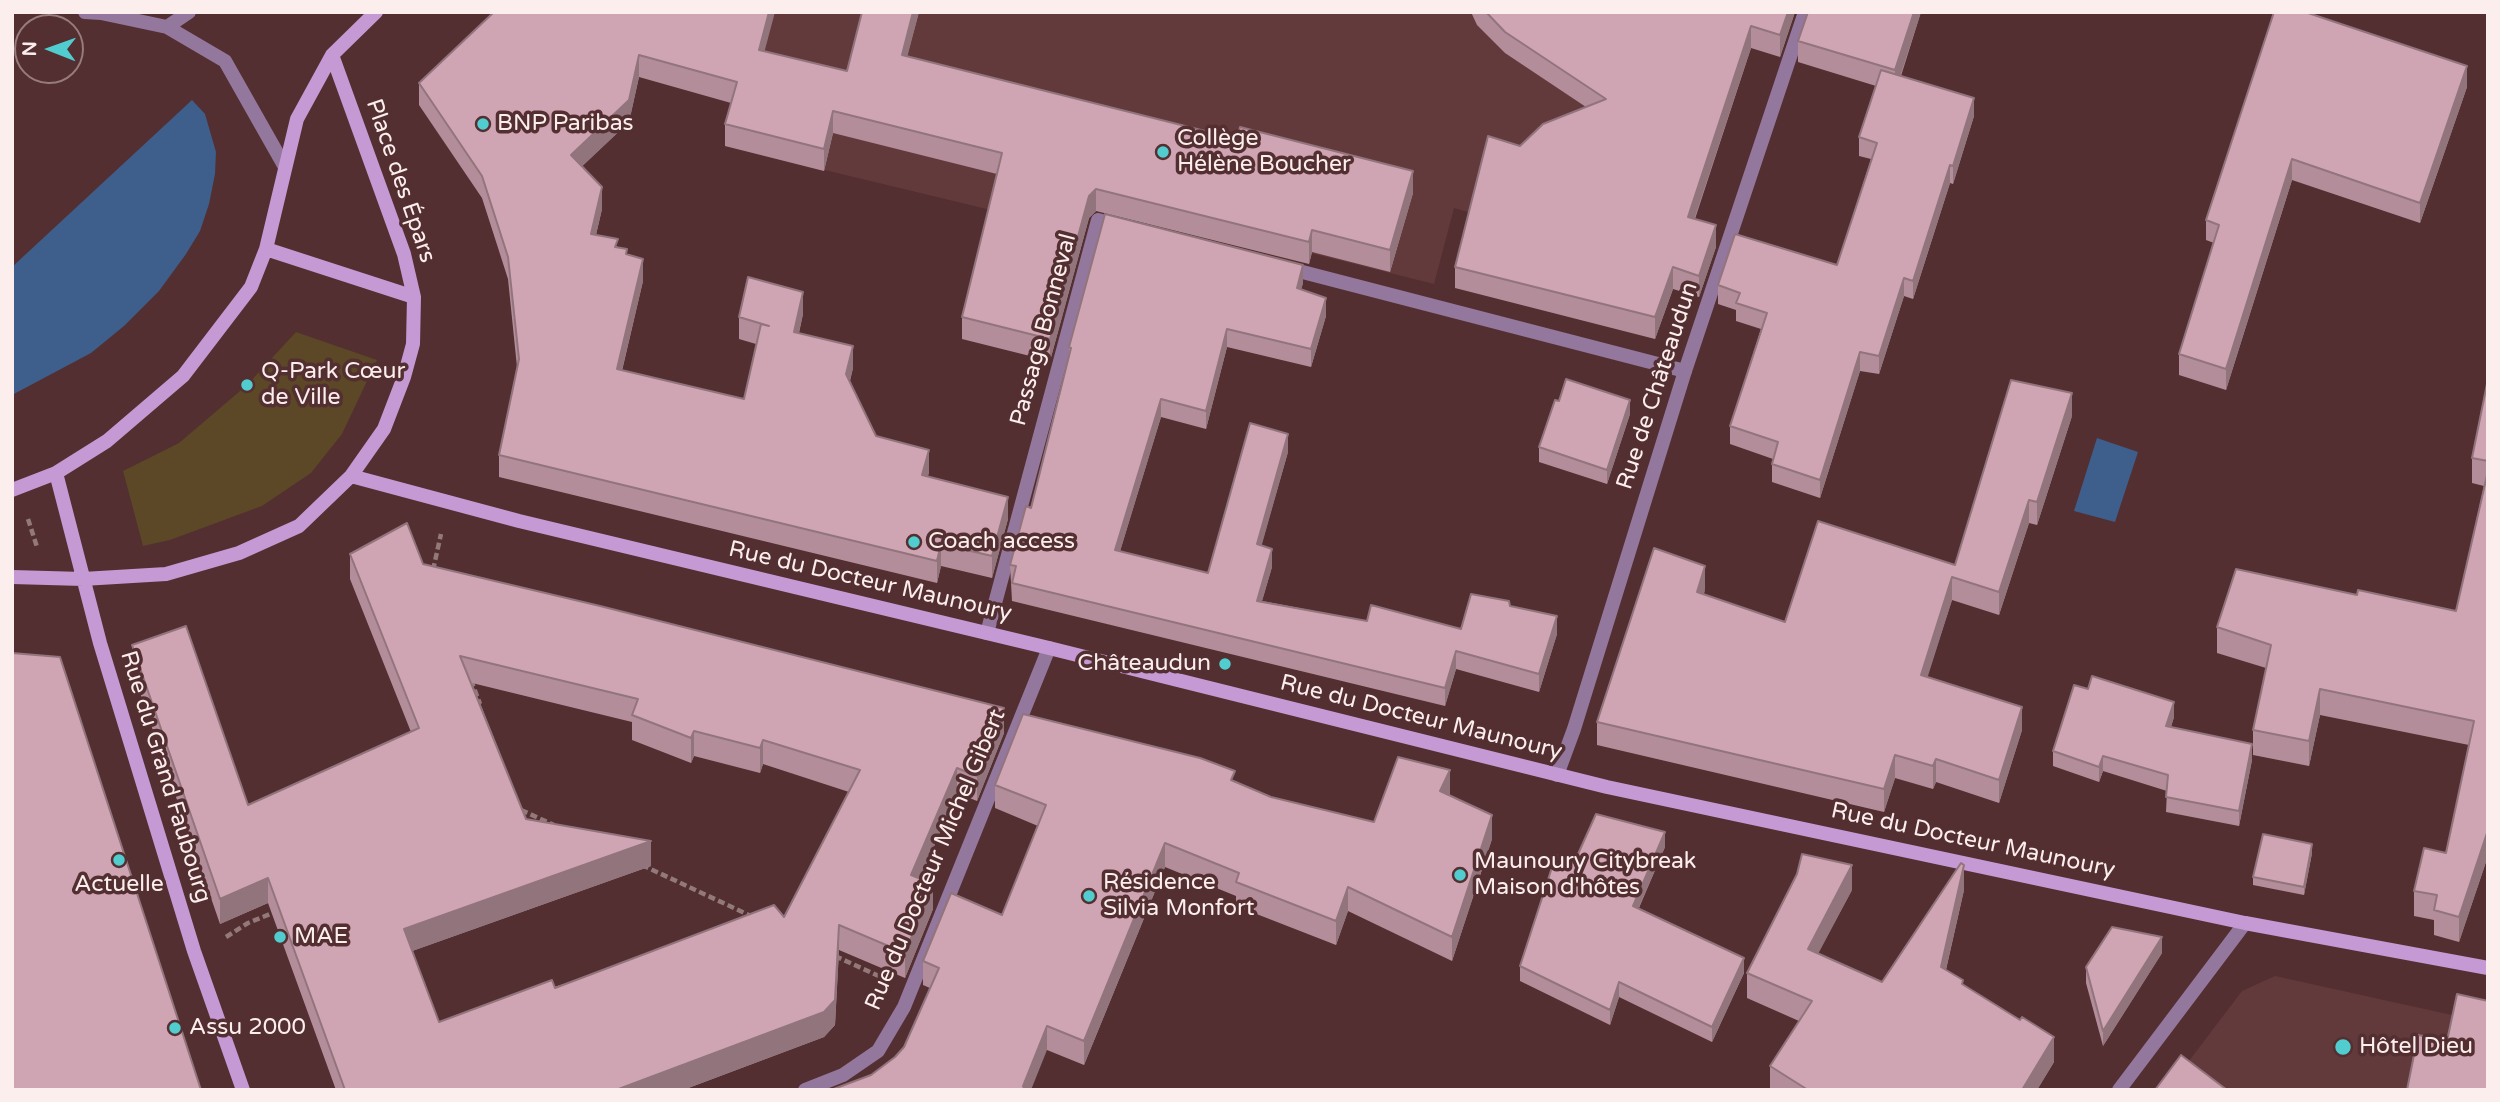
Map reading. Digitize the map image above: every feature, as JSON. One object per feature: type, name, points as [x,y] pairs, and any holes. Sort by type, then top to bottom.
[{"type":"main road","points":[[15,489],[56,473],[107,440],[183,376],[251,287],[265,249],[297,119],[332,55],[376,12]]},
{"type":"main road","name":"Place des Épars","points":[[12,577],[83,579],[166,574],[239,553],[299,526],[351,476],[384,429],[404,377],[413,344],[414,297],[404,254],[332,55]]},
{"type":"main road","points":[[265,249],[414,297]]},
{"type":"main road","name":"Rue du Grand Faubourg","points":[[56,473],[83,579],[194,951],[243,1090]]},
{"type":"main road","name":"Rue du Docteur Maunoury","points":[[351,476],[449,503],[1049,648],[1557,775],[2245,923],[2488,968]]},
{"type":"street","points":[[85,12],[167,27],[225,61],[285,167]]},
{"type":"street","points":[[167,27],[189,12]]},
{"type":"street","name":"Rue de Châteaudun","points":[[1557,775],[1574,729],[1685,371],[1805,12]]},
{"type":"street","name":"Passage Bonneval","points":[[987,633],[1097,220],[1138,230]]},
{"type":"street","points":[[1271,264],[1685,371]]},
{"type":"street","name":"Rue du Docteur Michel Gibert","points":[[805,1090],[843,1075],[878,1051],[910,991],[1049,648]]},
{"type":"street","points":[[2119,1090],[2245,923]]},
{"type":"path","points":[[15,489],[47,578]]},
{"type":"path","points":[[431,575],[449,503]]},
{"type":"path","points":[[470,679],[480,705]]},
{"type":"path","points":[[519,809],[556,826]]},
{"type":"path","points":[[631,859],[753,918]]},
{"type":"path","points":[[226,937],[248,923],[285,908]]},
{"type":"path","points":[[827,952],[910,991]]},
{"type":"shaded area","name":"Collège Hélène Boucher","points":[[692,12],[1762,12],[1720,140],[1597,103],[1554,236],[1454,208],[1434,284],[1079,195],[1070,229],[725,146],[746,70]]},
{"type":"shaded area","points":[[296,332],[377,360],[342,434],[311,473],[262,506],[170,540],[143,546],[123,471],[179,443],[247,385]]},
{"type":"shaded area","name":"Hôtel Dieu","points":[[2275,976],[2488,1023],[2488,1090],[2167,1090],[2242,991]]},
{"type":"water","points":[[192,100],[205,114],[216,152],[209,204],[200,231],[186,254],[159,291],[124,326],[91,353],[12,395],[12,267]]},
{"type":"water","points":[[2097,438],[2138,452],[2115,522],[2074,511]]},
{"type":"building","points":[[494,12],[769,12],[759,50],[847,71],[862,12],[913,12],[902,55],[1237,139],[1240,127],[1413,171],[1390,250],[1312,230],[1309,242],[1096,189],[1089,196],[1050,339],[962,317],[1002,153],[833,111],[824,149],[725,124],[737,82],[639,55],[629,100],[571,155],[602,187],[591,234],[618,239],[615,247],[627,249],[626,254],[643,259],[617,369],[744,399],[761,324],[769,326],[739,317],[748,277],[803,292],[794,332],[853,346],[846,374],[876,436],[929,450],[922,475],[1008,497],[992,556],[941,544],[937,561],[499,455],[519,359],[508,257],[482,176],[419,83]]},
{"type":"building","points":[[1486,12],[1788,12],[1780,35],[1751,26],[1688,217],[1716,225],[1699,276],[1673,267],[1655,317],[1455,267],[1488,136],[1520,146],[1543,124],[1606,99],[1505,32]]},
{"type":"building","points":[[1808,12],[1914,12],[1895,70],[1798,41]]},
{"type":"building","points":[[2274,12],[2305,12],[2467,66],[2420,203],[2292,159],[2226,369],[2179,354],[2219,225],[2206,220]]},
{"type":"building","points":[[1881,70],[1974,98],[1913,281],[1904,278],[1879,356],[1860,352],[1820,480],[1772,464],[1778,442],[1730,426],[1767,313],[1736,303],[1740,293],[1718,285],[1735,234],[1837,265],[1877,143],[1859,137]]},
{"type":"building","points":[[1105,214],[1303,265],[1297,288],[1326,298],[1311,349],[1227,329],[1206,411],[1161,399],[1115,550],[1208,573],[1250,423],[1288,434],[1257,544],[1272,549],[1257,601],[1367,621],[1371,605],[1461,629],[1471,594],[1509,601],[1510,606],[1557,616],[1539,674],[1456,651],[1445,688],[1012,583],[1016,566],[1010,565],[1026,506],[1031,508],[1071,348],[1069,347]]},
{"type":"building","points":[[1566,379],[1630,400],[1607,470],[1539,447],[1555,400],[1559,401]]},
{"type":"building","points":[[2488,379],[2488,461],[2472,458]]},
{"type":"building","points":[[2011,380],[2072,393],[2037,502],[2029,500],[1999,592],[1952,577],[1921,675],[2022,707],[1999,780],[1936,759],[1933,766],[1895,755],[1884,789],[1597,722],[1654,548],[1705,566],[1697,592],[1785,622],[1818,521],[1955,565]]},
{"type":"building","points":[[2488,471],[2488,830],[2459,917],[2434,910],[2437,895],[2414,891],[2424,848],[2446,853],[2474,721],[2320,689],[2309,741],[2253,730],[2271,645],[2217,627],[2236,569],[2357,595],[2358,590],[2456,611]]},
{"type":"building","points":[[407,523],[423,564],[1004,708],[977,776],[957,768],[911,875],[933,884],[905,953],[839,925],[835,1000],[824,1012],[616,1090],[345,1090],[268,878],[220,899],[132,645],[186,626],[248,805],[419,728],[350,554]],"holes":[[[460,656],[638,699],[632,715],[691,738],[694,731],[760,748],[763,740],[860,770],[784,917],[774,905],[555,988],[552,980],[439,1022],[404,929],[651,841],[526,819]]]},
{"type":"building","points":[[12,653],[60,657],[201,1090],[12,1090]]},
{"type":"building","points":[[2092,676],[2174,702],[2166,726],[2252,744],[2239,811],[2166,797],[2168,775],[2103,756],[2099,767],[2053,751],[2074,685],[2088,689]]},
{"type":"building","points":[[1023,714],[1200,758],[1235,771],[1231,780],[1271,797],[1374,822],[1398,757],[1450,770],[1440,791],[1492,815],[1452,937],[1348,887],[1336,921],[1236,882],[1239,873],[1165,843],[1084,1041],[1047,1026],[1023,1086],[1025,1090],[831,1090],[871,1075],[904,1047],[939,968],[923,961],[951,893],[1002,915],[1046,805],[995,785]]},
{"type":"building","points":[[1596,814],[1665,832],[1633,906],[1744,958],[1712,1027],[1619,982],[1610,1010],[1520,966],[1556,855],[1574,863]]},
{"type":"building","points":[[2263,834],[2312,844],[2304,887],[2253,877]]},
{"type":"building","points":[[1802,854],[1852,865],[1808,949],[1882,982],[1961,863],[1964,865],[1941,967],[1963,980],[1962,984],[2020,1020],[2022,1017],[2054,1037],[2022,1090],[1808,1090],[1770,1066],[1812,1001],[1747,973],[1797,874]]},
{"type":"building","points":[[2112,927],[2162,937],[2103,1031],[2086,967]]},
{"type":"building","points":[[2457,994],[2488,1001],[2488,1090],[2407,1090],[2418,1035],[2447,1041]]},
{"type":"building","points":[[2181,1055],[2227,1090],[2155,1090]]},
{"type":"place","name":"BNP Paribas","points":[[483,124]]},
{"type":"place","name":"Collège Hélène Boucher","points":[[1163,152]]},
{"type":"place","name":"Q-Park Cœur de Ville","points":[[247,385]]},
{"type":"place","name":"Coach access","points":[[914,542]]},
{"type":"place","name":"Châteaudun","points":[[1225,664]]},
{"type":"place","name":"Actuelle","points":[[119,860]]},
{"type":"place","name":"Maunoury Citybreak Maison d'hôtes","points":[[1460,875]]},
{"type":"place","name":"Résidence Silvia Monfort","points":[[1089,896]]},
{"type":"place","name":"MAE","points":[[280,937]]},
{"type":"place","name":"Assu 2000","points":[[175,1028]]},
{"type":"place","name":"Hôtel Dieu","points":[[2343,1047]]}]
